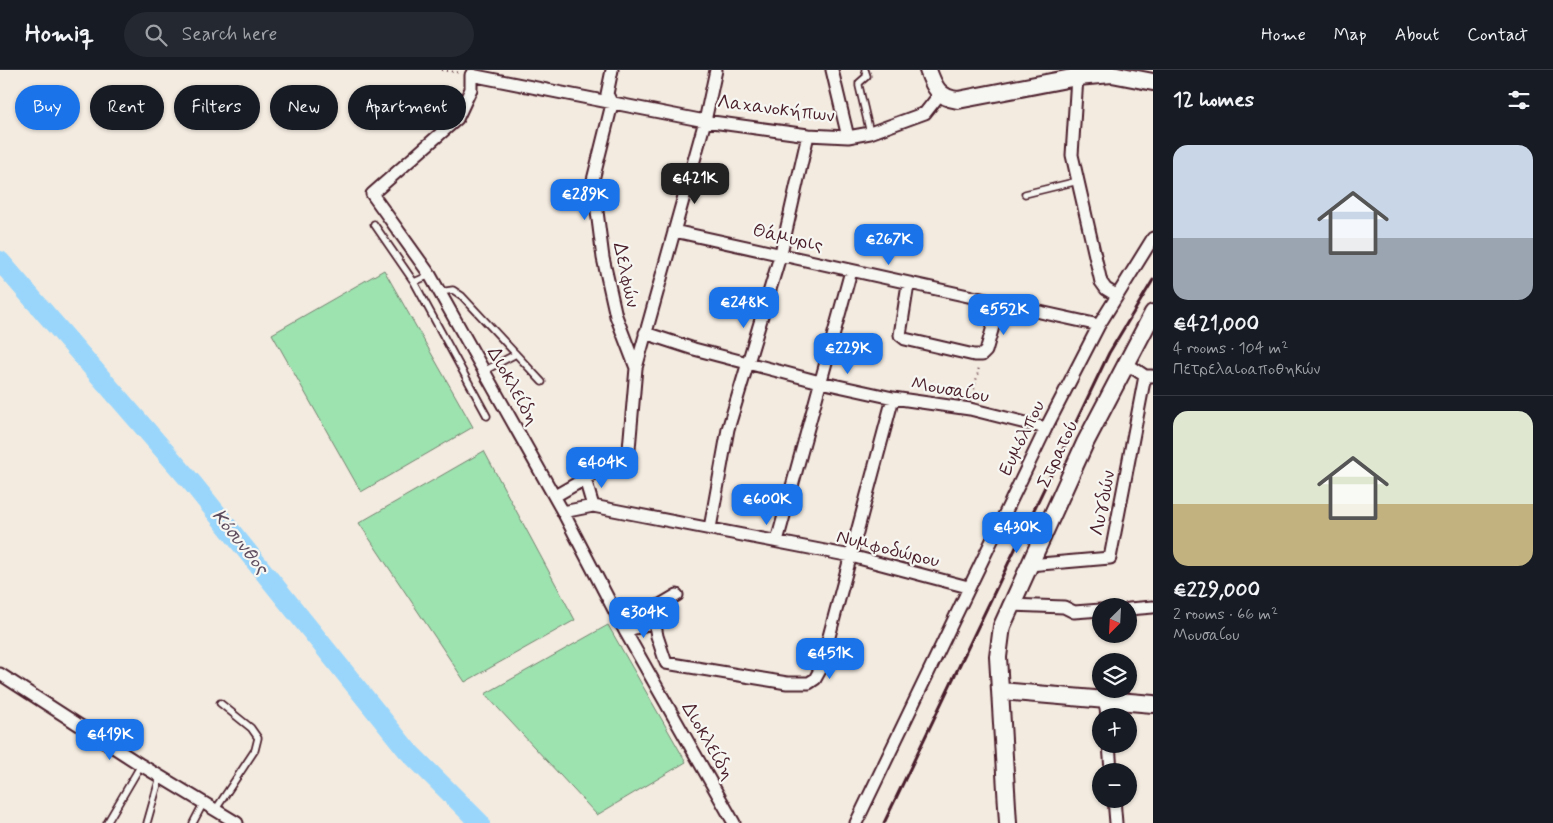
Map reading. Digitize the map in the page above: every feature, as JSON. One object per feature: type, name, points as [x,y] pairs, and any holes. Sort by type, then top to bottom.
[{"type":"main road","points":[[928,70],[934,87],[940,94],[949,99],[958,100],[1075,74],[1112,74],[1153,82]]},
{"type":"main road","name":"Στρατού","points":[[1008,823],[998,644],[1010,605],[1085,443],[1153,313]]},
{"type":"main road","points":[[1001,691],[1106,708],[1153,704]]},
{"type":"street","name":"Δελφών","points":[[612,70],[607,94],[612,104],[593,180],[605,268],[616,316],[636,368]]},
{"type":"street","points":[[555,496],[623,456],[628,449],[636,368],[705,120],[716,70]]},
{"type":"street","points":[[832,70],[848,137]]},
{"type":"street","name":"Λαχανοκήπων","points":[[470,73],[612,104],[705,120],[808,135],[848,137],[870,132],[925,112],[940,94]]},
{"type":"street","name":"Διοκλείδη","points":[[470,73],[471,89],[457,119],[372,194],[440,292],[555,496],[625,631],[734,823]]},
{"type":"street","points":[[1075,74],[1072,155],[1101,282],[1106,289],[1116,295]]},
{"type":"street","points":[[710,528],[728,430],[780,253],[808,135]]},
{"type":"street","name":"Θάμυρις","points":[[674,231],[1098,325]]},
{"type":"street","name":"Ευμόλπου","points":[[856,823],[968,588],[1098,325],[1153,238]]},
{"type":"street","points":[[777,541],[851,271]]},
{"type":"street","points":[[908,284],[900,335],[905,340],[982,355],[986,351],[1000,302]]},
{"type":"street","name":"Μουσαίου","points":[[645,333],[747,364],[820,382],[893,398],[970,408],[1046,428]]},
{"type":"street","name":"Λυγδών","points":[[1029,564],[1110,558],[1149,376],[1126,362]]},
{"type":"street","points":[[677,595],[654,611],[654,622],[666,663],[787,683],[809,683],[815,679],[820,670],[893,398]]},
{"type":"street","points":[[586,479],[593,506]]},
{"type":"street","name":"Νυμφοδώρου","points":[[563,512],[593,506],[851,556],[968,588]]},
{"type":"street","points":[[1010,605],[1064,607],[1074,612],[1092,611]]},
{"type":"street","points":[[1138,608],[1153,607]]},
{"type":"street","points":[[625,631],[654,622]]},
{"type":"street","points":[[0,674],[160,777],[216,808],[237,823]]},
{"type":"street","points":[[1115,808],[1116,823]]},
{"type":"lane","points":[[865,70],[867,76],[859,83],[859,86],[870,132]]},
{"type":"lane","points":[[1026,194],[1078,181]]},
{"type":"lane","points":[[374,224],[414,282],[486,416]]},
{"type":"lane","points":[[414,282],[430,275]]},
{"type":"lane","points":[[440,292],[453,290],[462,296],[542,382]]},
{"type":"lane","points":[[484,371],[516,354]]},
{"type":"lane","points":[[216,808],[255,750],[258,738],[250,728],[220,703]]},
{"type":"lane","points":[[107,823],[141,765]]},
{"type":"lane","points":[[147,823],[160,777]]},
{"type":"lane","points":[[193,823],[204,802]]},
{"type":"path","points":[[442,70],[470,73]]},
{"type":"path","points":[[970,408],[982,355]]},
{"type":"green space","points":[[384,270],[473,427],[361,492],[272,334]]},
{"type":"green space","points":[[484,451],[575,620],[465,682],[359,523]]},
{"type":"green space","points":[[608,625],[686,762],[597,815],[485,694]]},
{"type":"waterway","name":"Κόσυνθος","points":[[0,261],[193,484],[407,750],[480,823]]},
{"type":"railway","points":[[884,823],[1109,353],[1153,280]]}]
